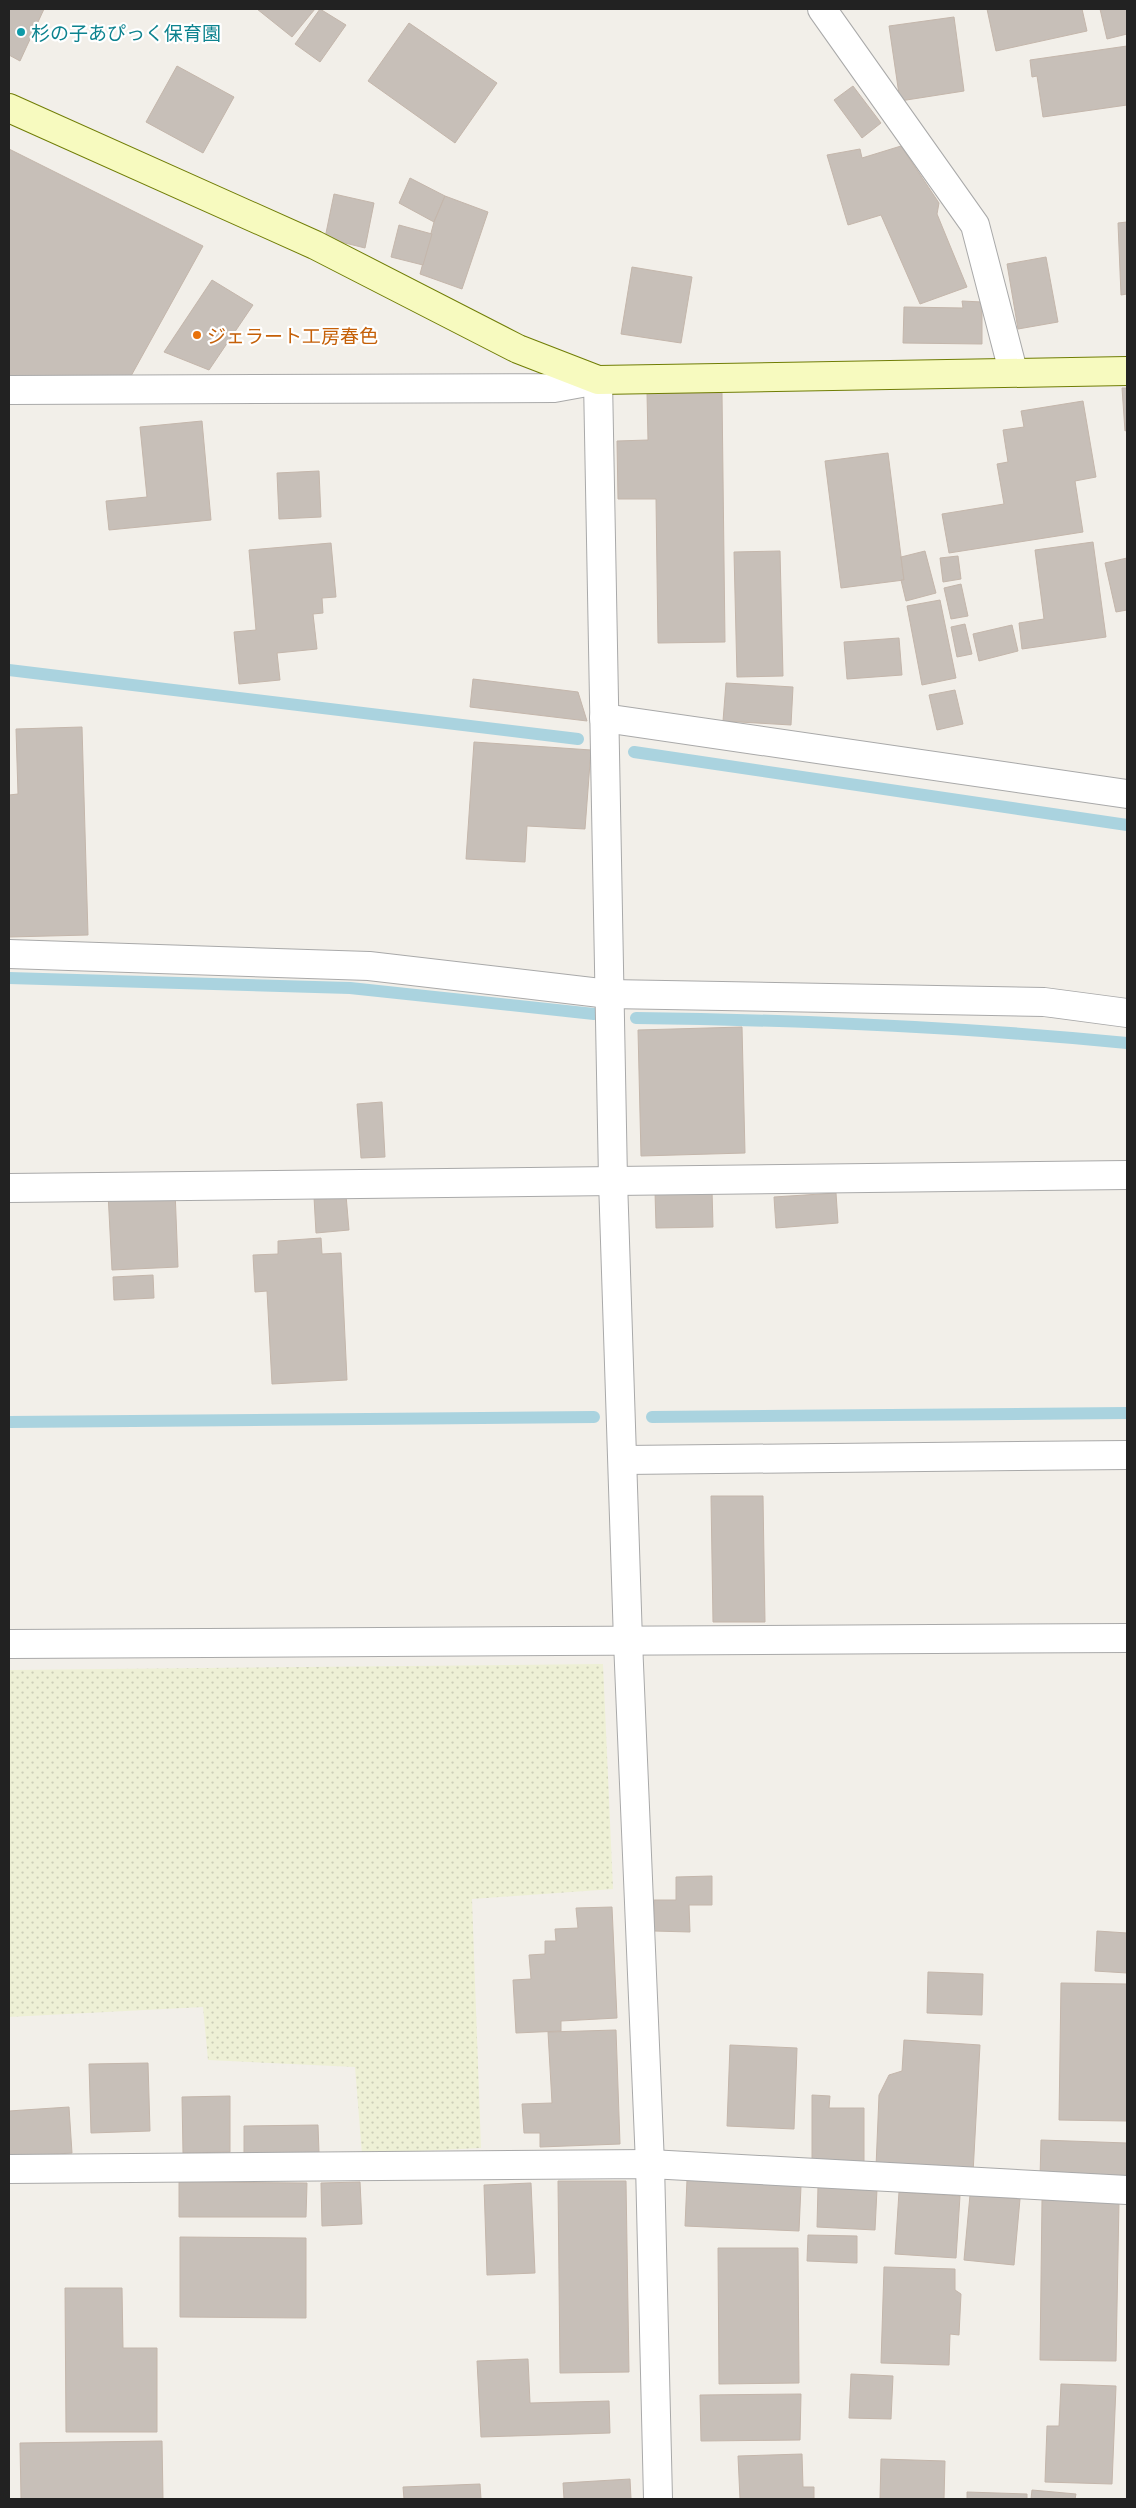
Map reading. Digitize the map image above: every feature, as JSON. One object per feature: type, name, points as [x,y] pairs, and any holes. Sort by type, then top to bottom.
[{"type":"street","points":[[822,9],[975,225],[1013,371]]},
{"type":"street","points":[[9,108],[315,246],[518,349],[598,380]]},
{"type":"street","points":[[9,390],[554,388],[598,380],[1013,371],[1127,371]]},
{"type":"street","points":[[598,380],[613,1180],[624,1460],[628,1641],[650,2164],[658,2499]]},
{"type":"street","points":[[604,718],[1127,794]]},
{"type":"street","points":[[9,954],[369,966],[609,994],[1044,1002],[1127,1013]]},
{"type":"street","points":[[9,1188],[1127,1175]]},
{"type":"street","points":[[624,1460],[1127,1455]]},
{"type":"street","points":[[9,1644],[1127,1638]]},
{"type":"street","points":[[9,2169],[650,2164],[1127,2190]]},
{"type":"green space","points":[[603,1664],[613,1889],[472,1899],[481,2148],[362,2154],[355,2067],[208,2060],[203,2007],[9,2017],[9,1670]]},
{"type":"building","name":"杉の子あぴっく保育園","points":[[9,9],[44,9],[20,61],[9,55]]},
{"type":"building","points":[[257,9],[315,9],[292,37]]},
{"type":"building","points":[[320,9],[346,25],[320,62],[295,44]]},
{"type":"building","points":[[987,9],[1082,9],[1087,31],[996,51]]},
{"type":"building","points":[[1100,9],[1127,9],[1127,34],[1107,39]]},
{"type":"building","points":[[954,17],[964,91],[900,101],[889,26]]},
{"type":"building","points":[[409,23],[497,83],[455,143],[368,81]]},
{"type":"building","points":[[1127,46],[1127,105],[1043,117],[1037,76],[1032,77],[1030,60]]},
{"type":"building","points":[[177,66],[234,97],[203,153],[146,122]]},
{"type":"building","points":[[853,86],[881,123],[862,138],[834,100]]},
{"type":"building","points":[[901,146],[939,203],[937,214],[967,287],[920,304],[881,215],[848,225],[827,155],[860,149],[862,158]]},
{"type":"building","points":[[9,149],[203,246],[131,376],[9,379]]},
{"type":"building","points":[[410,178],[445,196],[434,222],[399,203]]},
{"type":"building","points":[[334,194],[374,203],[365,248],[325,238]]},
{"type":"building","points":[[445,196],[488,212],[462,289],[420,274],[434,222]]},
{"type":"building","points":[[1127,222],[1127,294],[1121,295],[1118,223]]},
{"type":"building","points":[[399,225],[432,234],[423,265],[391,257]]},
{"type":"building","points":[[1046,257],[1058,322],[1018,329],[1007,264]]},
{"type":"building","points":[[632,267],[692,277],[681,343],[621,334]]},
{"type":"building","points":[[212,280],[253,305],[209,370],[164,352]]},
{"type":"building","points":[[962,301],[982,302],[982,344],[903,343],[904,307],[963,308]]},
{"type":"building","points":[[1122,388],[1127,388],[1127,430],[1125,431]]},
{"type":"building","points":[[647,393],[722,393],[725,642],[658,643],[656,499],[618,499],[617,441],[648,440]]},
{"type":"building","points":[[1083,401],[1096,477],[1075,481],[1083,532],[949,553],[942,514],[1004,504],[997,464],[1008,462],[1003,430],[1024,427],[1021,411]]},
{"type":"building","points":[[202,421],[211,520],[109,530],[106,501],[147,497],[140,427]]},
{"type":"building","points":[[888,453],[904,580],[841,588],[825,461]]},
{"type":"building","points":[[319,471],[321,517],[279,519],[277,473]]},
{"type":"building","points":[[1093,542],[1106,637],[1022,649],[1019,623],[1044,619],[1035,550]]},
{"type":"building","points":[[331,543],[336,597],[322,598],[323,613],[313,614],[317,649],[277,653],[280,680],[239,684],[234,632],[256,630],[249,550]]},
{"type":"building","points":[[780,551],[783,676],[737,677],[734,552]]},
{"type":"building","points":[[925,551],[936,593],[906,601],[901,580],[904,580],[901,557]]},
{"type":"building","points":[[958,556],[961,579],[943,582],[940,558]]},
{"type":"building","points":[[1127,558],[1127,610],[1116,612],[1105,563]]},
{"type":"building","points":[[961,584],[968,616],[951,619],[944,588]]},
{"type":"building","points":[[940,600],[956,678],[922,685],[907,606]]},
{"type":"building","points":[[965,624],[972,654],[957,657],[951,627]]},
{"type":"building","points":[[1012,625],[1018,651],[979,661],[973,634]]},
{"type":"building","points":[[899,638],[902,675],[847,679],[844,642]]},
{"type":"building","points":[[473,679],[578,692],[587,721],[470,707]]},
{"type":"building","points":[[726,683],[793,687],[791,725],[723,721]]},
{"type":"building","points":[[955,690],[963,724],[937,730],[929,695]]},
{"type":"building","points":[[82,727],[88,935],[9,937],[9,795],[18,794],[16,729]]},
{"type":"building","points":[[474,742],[591,750],[585,829],[527,826],[525,862],[466,859]]},
{"type":"building","points":[[742,1027],[745,1153],[641,1156],[638,1030]]},
{"type":"building","points":[[382,1102],[385,1157],[361,1158],[357,1104]]},
{"type":"building","points":[[175,1190],[178,1267],[112,1270],[108,1193]]},
{"type":"building","points":[[712,1190],[713,1227],[656,1228],[655,1191]]},
{"type":"building","points":[[836,1193],[838,1223],[776,1228],[774,1197]]},
{"type":"building","points":[[346,1195],[349,1230],[316,1233],[314,1197]]},
{"type":"building","points":[[321,1238],[322,1254],[341,1253],[347,1380],[272,1384],[267,1291],[255,1292],[253,1255],[278,1254],[278,1241]]},
{"type":"building","points":[[153,1275],[154,1298],[114,1300],[113,1277]]},
{"type":"building","points":[[711,1496],[763,1496],[765,1622],[713,1622]]},
{"type":"building","points":[[712,1876],[712,1905],[689,1905],[690,1932],[654,1931],[654,1900],[676,1900],[676,1877]]},
{"type":"building","points":[[612,1907],[617,2018],[561,2021],[561,2031],[516,2033],[513,1980],[531,1979],[529,1955],[545,1954],[545,1941],[556,1941],[555,1929],[578,1928],[576,1908]]},
{"type":"building","points":[[1097,1931],[1127,1933],[1127,1973],[1095,1971]]},
{"type":"building","points":[[928,1972],[983,1974],[982,2015],[927,2013]]},
{"type":"building","points":[[1061,1983],[1127,1984],[1127,2121],[1059,2120]]},
{"type":"building","points":[[616,2030],[620,2144],[540,2147],[540,2133],[524,2133],[522,2104],[552,2103],[548,2032]]},
{"type":"building","points":[[904,2040],[980,2045],[973,2173],[876,2167],[879,2095],[889,2075],[902,2071]]},
{"type":"building","points":[[730,2045],[797,2048],[794,2129],[727,2126]]},
{"type":"building","points":[[148,2063],[150,2131],[91,2133],[89,2064]]},
{"type":"building","points":[[812,2095],[830,2096],[829,2108],[864,2108],[864,2165],[812,2165]]},
{"type":"building","points":[[230,2096],[230,2152],[183,2153],[182,2097]]},
{"type":"building","points":[[69,2107],[72,2153],[9,2157],[9,2111]]},
{"type":"building","points":[[318,2125],[319,2153],[244,2154],[244,2126]]},
{"type":"building","points":[[1041,2140],[1127,2143],[1127,2181],[1040,2178]]},
{"type":"building","points":[[687,2180],[801,2186],[799,2231],[685,2226]]},
{"type":"building","points":[[558,2181],[626,2181],[629,2372],[560,2373]]},
{"type":"building","points":[[179,2182],[307,2183],[306,2217],[179,2217]]},
{"type":"building","points":[[360,2182],[362,2224],[322,2226],[321,2183]]},
{"type":"building","points":[[531,2183],[535,2273],[487,2275],[484,2185]]},
{"type":"building","points":[[818,2186],[877,2189],[875,2230],[817,2227]]},
{"type":"building","points":[[899,2192],[960,2196],[956,2258],[895,2254]]},
{"type":"building","points":[[970,2195],[1020,2199],[1014,2265],[964,2260]]},
{"type":"building","points":[[1042,2200],[1119,2201],[1116,2361],[1040,2360]]},
{"type":"building","points":[[808,2235],[857,2236],[857,2263],[807,2261]]},
{"type":"building","points":[[180,2237],[306,2238],[306,2318],[180,2317]]},
{"type":"building","points":[[718,2248],[798,2248],[799,2383],[719,2384]]},
{"type":"building","points":[[884,2267],[955,2269],[955,2290],[961,2294],[959,2335],[950,2334],[949,2365],[881,2363]]},
{"type":"building","points":[[65,2288],[122,2288],[123,2348],[157,2348],[157,2432],[66,2432]]},
{"type":"building","points":[[528,2359],[530,2403],[609,2401],[610,2433],[481,2437],[477,2361]]},
{"type":"building","points":[[851,2374],[893,2376],[891,2419],[849,2418]]},
{"type":"building","points":[[1061,2384],[1116,2386],[1112,2484],[1045,2482],[1047,2426],[1059,2426]]},
{"type":"building","points":[[801,2394],[800,2440],[701,2441],[700,2395]]},
{"type":"building","points":[[162,2441],[163,2499],[21,2499],[20,2443]]},
{"type":"building","points":[[802,2454],[803,2487],[814,2487],[814,2499],[740,2499],[738,2456]]},
{"type":"building","points":[[881,2459],[945,2461],[944,2499],[880,2499]]},
{"type":"building","points":[[630,2479],[631,2499],[564,2499],[563,2483]]},
{"type":"building","points":[[480,2484],[481,2499],[404,2499],[403,2487]]},
{"type":"building","points":[[1032,2490],[1076,2494],[1075,2499],[1031,2499]]},
{"type":"building","points":[[967,2492],[1027,2494],[1027,2499],[967,2499]]},
{"type":"waterway","points":[[9,670],[578,739]]},
{"type":"waterway","points":[[634,752],[1127,825]]},
{"type":"waterway","points":[[9,978],[350,988],[594,1014]]},
{"type":"waterway","points":[[636,1018],[882,1025],[1066,1037],[1127,1043]]},
{"type":"waterway","points":[[652,1417],[1127,1413]]},
{"type":"waterway","points":[[9,1422],[594,1417]]},
{"type":"place","name":"杉の子あぴっく保育園","points":[[21,32]]},
{"type":"place","name":"ジェラート工房春色","points":[[197,335]]}]
